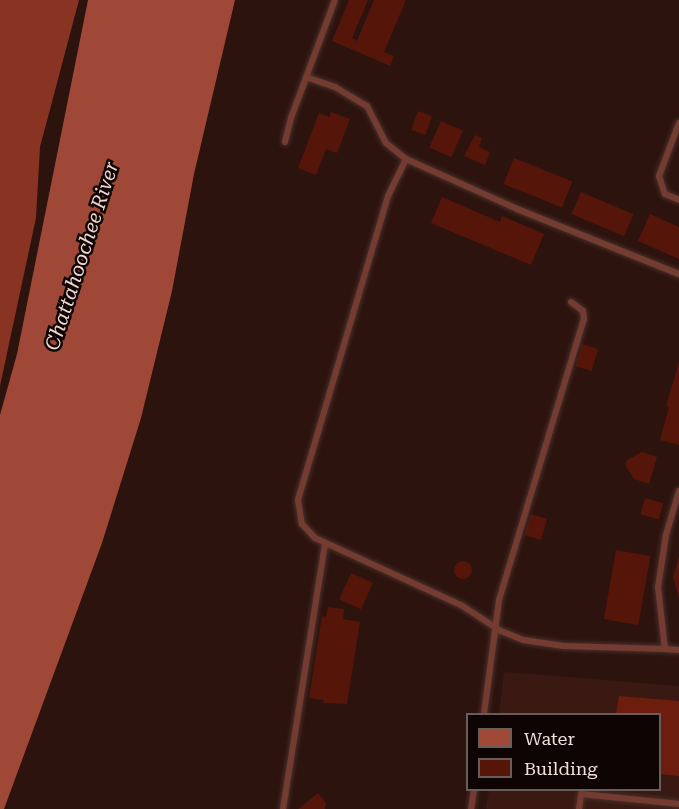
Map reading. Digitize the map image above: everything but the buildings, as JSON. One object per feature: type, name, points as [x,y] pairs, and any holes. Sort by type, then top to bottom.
[{"type":"lane","points":[[285,142],[335,0]]},
{"type":"lane","points":[[306,77],[343,91],[367,106],[386,143],[406,159],[517,208],[679,274]]},
{"type":"lane","points":[[679,123],[659,176],[665,194],[679,200]]},
{"type":"lane","points":[[406,159],[388,196],[298,500],[302,524],[315,538],[461,605],[496,628],[523,640],[554,644],[679,650]]},
{"type":"lane","points":[[484,713],[502,589],[581,333],[583,310],[571,302]]},
{"type":"lane","points":[[665,649],[658,587],[666,535],[679,491]]},
{"type":"lane","points":[[283,809],[325,543]]},
{"type":"lane","points":[[471,809],[474,791]]},
{"type":"lane","points":[[579,809],[581,794],[679,804]]},
{"type":"shaded area","points":[[0,0],[79,0],[40,147],[36,218],[0,386]]},
{"type":"shaded area","points":[[504,672],[679,686],[679,809],[486,809],[489,791],[661,791],[661,713],[499,713]]},
{"type":"shaded area","points":[[619,696],[679,701],[679,776],[661,774],[661,713],[616,713]]},
{"type":"water","name":"Chattahoochee River","points":[[88,0],[235,0],[194,174],[172,291],[141,418],[102,543],[4,809],[0,809],[0,415],[17,354]]}]
